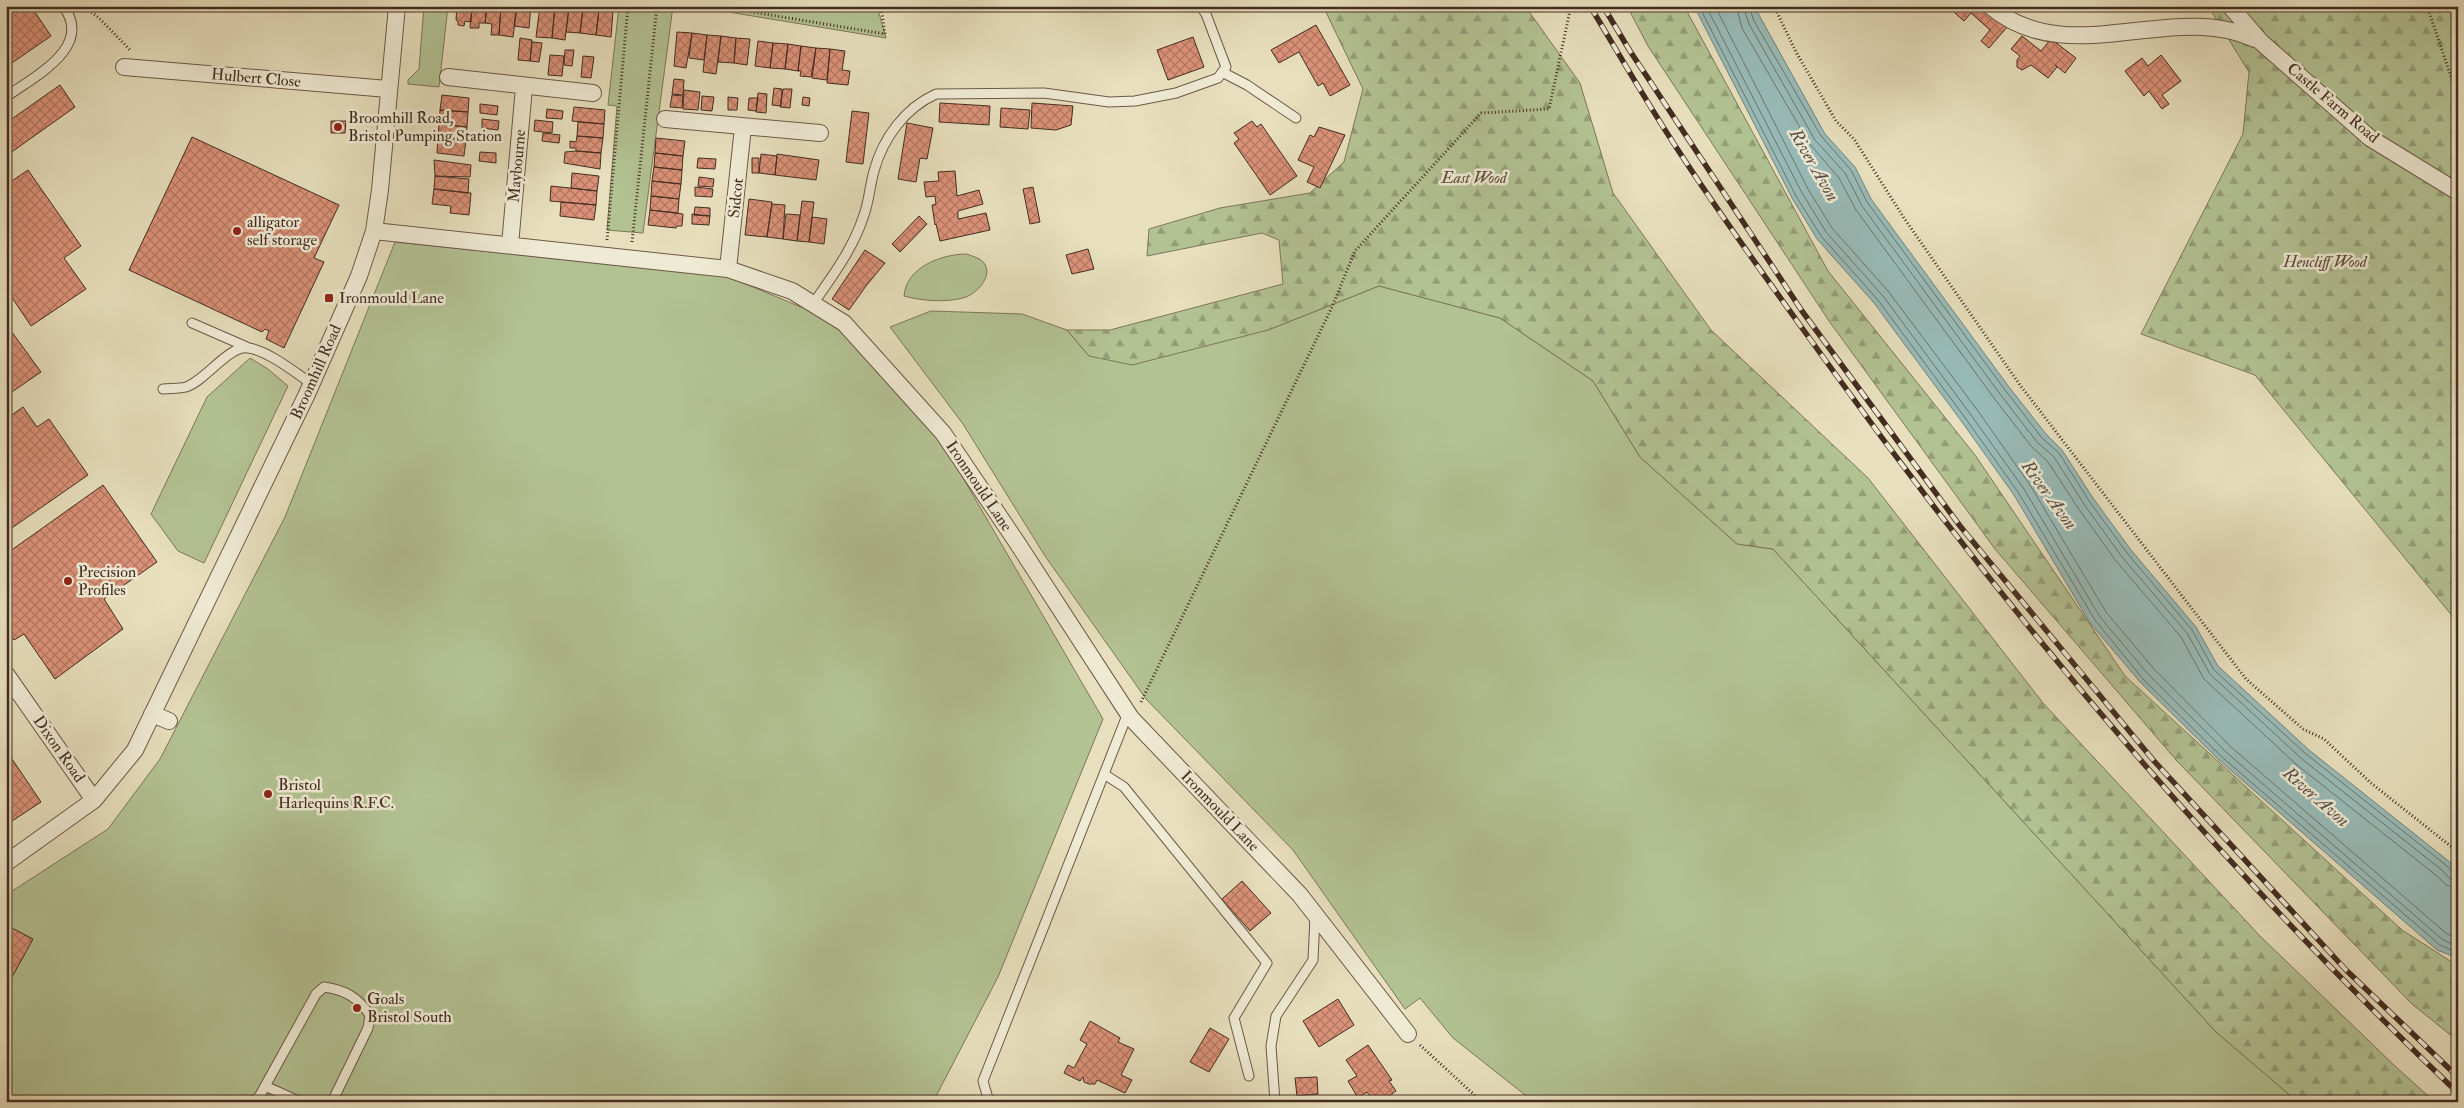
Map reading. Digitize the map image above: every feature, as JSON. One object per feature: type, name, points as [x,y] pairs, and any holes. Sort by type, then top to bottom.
[{"type":"street","name":"Broomhill Road","points":[[6,864],[94,800],[135,750],[312,384],[359,276],[374,231],[380,190],[397,6]]},
{"type":"street","name":"Castle Farm Road","points":[[1990,6],[2004,18],[2041,32],[2075,36],[2192,25],[2237,30],[2261,42]]},
{"type":"street","name":"Castle Farm Road","points":[[2230,6],[2261,42],[2370,138],[2458,192]]},
{"type":"street","name":"Hulbert Close","points":[[124,67],[388,90]]},
{"type":"street","points":[[448,77],[524,87],[593,93]]},
{"type":"street","name":"Maybourne","points":[[510,245],[524,87]]},
{"type":"street","points":[[665,119],[820,133]]},
{"type":"street","name":"Sidcot","points":[[728,269],[743,126]]},
{"type":"street","name":"Ironmould Lane","points":[[374,231],[728,269],[792,291],[844,323],[943,433],[1016,541],[1129,716],[1300,894],[1408,1034]]},
{"type":"street","name":"Dixon Road","points":[[6,674],[94,800]]},
{"type":"street","points":[[152,714],[169,721]]},
{"type":"lane","points":[[6,97],[62,56],[70,43],[72,24],[63,6]]},
{"type":"lane","points":[[813,304],[847,255],[864,215],[874,170],[883,144],[898,122],[923,100],[936,94],[1044,92],[1109,102],[1135,101],[1176,92],[1218,78],[1226,67],[1206,14],[1201,6]]},
{"type":"lane","points":[[1222,72],[1248,85],[1296,118]]},
{"type":"lane","points":[[192,323],[277,361],[312,384]]},
{"type":"lane","points":[[163,389],[186,387],[209,372],[233,351],[247,347]]},
{"type":"lane","points":[[989,1102],[983,1081],[1104,774],[1129,716]]},
{"type":"lane","points":[[1104,774],[1124,787],[1267,962],[1234,1018],[1249,1076]]},
{"type":"lane","points":[[1275,1102],[1271,1046],[1276,1016],[1313,960],[1316,914]]},
{"type":"lane","points":[[251,1102],[259,1097],[316,994],[324,988],[335,988],[346,992],[360,1001],[370,1015],[368,1028],[332,1102]]},
{"type":"lane","points":[[265,1086],[301,1102]]},
{"type":"path","points":[[83,6],[98,17],[148,68]]},
{"type":"path","points":[[605,256],[628,6]]},
{"type":"path","points":[[631,258],[657,6]]},
{"type":"path","points":[[716,6],[885,34],[881,6]]},
{"type":"path","points":[[1129,716],[1140,705],[1152,682],[1332,307],[1355,251],[1481,113],[1549,109],[1572,6]]},
{"type":"path","points":[[1774,6],[1796,52],[1836,121],[1854,139],[1904,218],[2020,385],[2246,679],[2303,730],[2324,739],[2371,783],[2458,852]]},
{"type":"path","points":[[2427,6],[2458,97]]},
{"type":"path","points":[[1408,1034],[1482,1102]]},
{"type":"green space","points":[[424,6],[448,6],[439,87],[408,84],[408,80],[419,69]]},
{"type":"green space","points":[[619,6],[673,6],[643,233],[607,230],[617,106],[608,105]]},
{"type":"green space","points":[[692,6],[877,6],[886,38]]},
{"type":"green space","name":"East Wood","points":[[1323,6],[1525,6],[1580,83],[1613,193],[1711,330],[1868,478],[2043,703],[2260,936],[2435,1102],[2298,1102],[2216,1032],[1773,549],[1737,544],[1640,457],[1593,381],[1500,318],[1379,286],[1268,330],[1132,365],[1089,356],[1067,330],[1110,330],[1283,284],[1279,240],[1262,233],[1147,256],[1149,229],[1220,208],[1310,193],[1344,162],[1363,89]]},
{"type":"green space","points":[[1627,6],[1684,6],[1828,271],[1975,455],[2125,676],[2402,930],[2458,966],[2458,1041],[2412,1004],[2177,761],[1995,549],[1829,321],[1648,46]]},
{"type":"green space","name":"Hencliff Wood","points":[[2208,6],[2458,6],[2458,623],[2255,375],[2141,334],[2243,134],[2249,72]]},
{"type":"green space","points":[[395,242],[727,276],[808,310],[841,331],[941,440],[1103,719],[998,977],[933,1102],[6,1102],[6,895],[108,829],[160,759],[285,517]]},
{"type":"green space","points":[[967,254],[981,260],[987,270],[984,281],[976,291],[966,297],[943,301],[904,296],[906,286],[911,277],[927,264],[947,256]]},
{"type":"green space","points":[[1379,286],[1500,318],[1593,381],[1640,457],[1737,544],[1773,549],[2216,1032],[2298,1102],[1534,1102],[1453,1038],[1420,998],[1405,1009],[1293,850],[1146,699],[1045,556],[963,424],[890,327],[931,311],[1022,314],[1067,330],[1089,356],[1268,330]]},
{"type":"green space","points":[[250,358],[268,369],[288,386],[204,563],[178,551],[151,514],[207,397]]},
{"type":"water","name":"River Avon","points":[[1694,6],[1754,6],[1825,134],[1855,167],[1871,199],[2009,387],[2046,434],[2062,450],[2093,498],[2131,550],[2196,627],[2218,666],[2309,750],[2451,863],[2458,872],[2458,958],[2437,950],[2219,760],[2140,682],[2090,623],[2014,495],[1874,303],[1817,239],[1792,198]]},
{"type":"building","points":[[6,6],[31,6],[51,36],[6,67]]},
{"type":"building","points":[[457,6],[472,6],[471,22],[465,21],[464,26],[458,25],[456,20]]},
{"type":"building","points":[[472,6],[487,6],[485,23],[479,23],[479,28],[470,28]]},
{"type":"building","points":[[487,6],[501,6],[499,35],[491,35],[492,24],[485,23]]},
{"type":"building","points":[[501,6],[517,6],[513,37],[499,35]]},
{"type":"building","points":[[517,6],[531,6],[529,28],[514,26]]},
{"type":"building","points":[[540,6],[555,6],[552,38],[536,37]]},
{"type":"building","points":[[555,6],[569,7],[565,40],[552,38]]},
{"type":"building","points":[[1947,6],[1985,6],[2008,26],[1989,48],[1981,41],[1990,30],[1971,13],[1964,21]]},
{"type":"building","points":[[569,7],[583,8],[580,33],[566,32]]},
{"type":"building","points":[[583,8],[599,10],[596,35],[580,33]]},
{"type":"building","points":[[599,10],[613,11],[611,37],[596,35]]},
{"type":"building","points":[[1316,25],[1350,85],[1330,96],[1323,83],[1318,86],[1299,52],[1279,63],[1271,50]]},
{"type":"building","points":[[677,32],[692,33],[686,68],[674,66]]},
{"type":"building","points":[[692,33],[707,35],[704,60],[689,58]]},
{"type":"building","points":[[707,35],[721,36],[716,74],[703,72]]},
{"type":"building","points":[[721,36],[736,38],[734,63],[718,62]]},
{"type":"building","points":[[2022,36],[2041,51],[2051,39],[2076,58],[2065,73],[2055,65],[2057,67],[2048,78],[2031,65],[2022,70],[2017,67],[2017,60],[2020,56],[2011,49]]},
{"type":"building","points":[[1193,37],[1204,67],[1168,80],[1157,50]]},
{"type":"building","points":[[520,38],[532,40],[530,61],[518,60]]},
{"type":"building","points":[[736,38],[750,39],[747,65],[734,63]]},
{"type":"building","points":[[758,41],[773,43],[770,68],[755,66]]},
{"type":"building","points":[[532,42],[542,43],[539,62],[530,61]]},
{"type":"building","points":[[773,43],[788,44],[785,69],[770,68]]},
{"type":"building","points":[[788,44],[801,46],[798,71],[785,69]]},
{"type":"building","points":[[801,46],[816,48],[811,77],[800,76],[801,71],[798,71]]},
{"type":"building","points":[[816,48],[830,49],[827,80],[812,78]]},
{"type":"building","points":[[830,49],[845,51],[842,70],[850,71],[848,85],[827,83]]},
{"type":"building","points":[[565,50],[574,50],[572,66],[564,65]]},
{"type":"building","points":[[550,55],[564,56],[562,76],[548,75]]},
{"type":"building","points":[[2161,55],[2181,81],[2162,95],[2169,104],[2162,109],[2149,91],[2144,96],[2125,71],[2142,58],[2148,66]]},
{"type":"building","points":[[583,56],[594,57],[591,78],[581,77]]},
{"type":"building","points":[[674,79],[684,80],[683,95],[672,94]]},
{"type":"building","points":[[60,85],[75,107],[6,156],[6,123]]},
{"type":"building","points":[[774,88],[782,89],[781,106],[772,105]]},
{"type":"building","points":[[783,89],[792,89],[790,108],[780,107]]},
{"type":"building","points":[[684,90],[700,92],[698,110],[683,109]]},
{"type":"building","points":[[758,93],[767,94],[766,113],[756,112]]},
{"type":"building","points":[[442,95],[469,98],[468,112],[440,110]]},
{"type":"building","points":[[672,95],[683,96],[682,108],[670,107]]},
{"type":"building","points":[[702,96],[714,97],[712,111],[701,110]]},
{"type":"building","points":[[728,97],[738,98],[737,110],[728,110]]},
{"type":"building","points":[[803,97],[810,98],[809,106],[802,105]]},
{"type":"building","points":[[749,98],[758,98],[756,111],[748,110]]},
{"type":"building","points":[[940,103],[990,106],[989,125],[939,122]]},
{"type":"building","points":[[1032,103],[1073,106],[1071,125],[1056,130],[1031,128]]},
{"type":"building","points":[[480,104],[498,106],[497,115],[480,113]]},
{"type":"building","points":[[574,107],[605,110],[604,124],[572,121]]},
{"type":"building","points":[[1001,108],[1030,110],[1028,129],[1000,127]]},
{"type":"building","points":[[547,109],[563,111],[562,119],[546,118]]},
{"type":"building","points":[[440,110],[468,112],[467,127],[439,124]]},
{"type":"building","points":[[852,111],[869,113],[863,164],[846,162]]},
{"type":"building","points":[[482,119],[499,121],[498,130],[482,128]]},
{"type":"building","points":[[535,120],[553,122],[552,133],[534,131]]},
{"type":"building","name":"Broomhill Road, Bristol Pumping Station","points":[[331,121],[346,121],[345,133],[331,133]]},
{"type":"building","points":[[1252,121],[1257,127],[1261,124],[1297,176],[1270,195],[1234,143],[1239,139],[1234,133]]},
{"type":"building","points":[[578,122],[604,124],[603,138],[577,136]]},
{"type":"building","points":[[907,123],[933,128],[927,159],[920,158],[916,182],[898,179]]},
{"type":"building","points":[[439,124],[467,127],[466,140],[438,138]]},
{"type":"building","points":[[1319,127],[1345,135],[1320,188],[1307,182],[1314,167],[1298,160],[1310,135],[1314,137]]},
{"type":"building","points":[[543,133],[560,135],[559,143],[542,141]]},
{"type":"building","points":[[577,136],[603,138],[601,153],[576,151],[576,148],[570,148],[570,141],[576,142]]},
{"type":"building","name":"alligator self storage","points":[[192,137],[339,205],[314,258],[324,262],[284,348],[266,339],[269,331],[265,329],[262,332],[129,270]]},
{"type":"building","points":[[438,138],[466,140],[464,156],[437,153]]},
{"type":"building","points":[[656,138],[685,141],[683,156],[655,153]]},
{"type":"building","points":[[480,152],[496,153],[496,163],[479,161]]},
{"type":"building","points":[[565,152],[601,153],[600,169],[564,163]]},
{"type":"building","points":[[655,153],[683,156],[682,170],[654,167]]},
{"type":"building","points":[[761,154],[777,156],[775,175],[759,173]]},
{"type":"building","points":[[777,154],[819,160],[816,180],[775,175]]},
{"type":"building","points":[[698,158],[716,159],[715,169],[697,168]]},
{"type":"building","points":[[752,158],[759,158],[759,173],[752,173]]},
{"type":"building","points":[[434,160],[471,165],[470,177],[435,176]]},
{"type":"building","points":[[654,167],[682,170],[681,184],[652,181]]},
{"type":"building","points":[[28,170],[81,246],[64,258],[86,289],[31,326],[11,296],[6,300],[6,253],[12,248],[6,240],[6,185]]},
{"type":"building","points":[[955,171],[957,196],[979,190],[983,204],[958,211],[958,219],[986,213],[990,230],[940,241],[932,205],[936,204],[935,196],[926,197],[924,182],[939,181],[938,172]]},
{"type":"building","points":[[572,173],[599,176],[597,191],[571,188]]},
{"type":"building","points":[[435,176],[469,179],[468,193],[434,189]]},
{"type":"building","points":[[699,177],[714,179],[713,187],[698,186]]},
{"type":"building","points":[[652,181],[681,184],[679,199],[651,196]]},
{"type":"building","points":[[551,186],[597,191],[596,205],[550,201]]},
{"type":"building","points":[[695,187],[713,189],[712,197],[695,196]]},
{"type":"building","points":[[1033,187],[1040,222],[1030,224],[1023,189]]},
{"type":"building","points":[[434,189],[471,193],[469,215],[450,213],[451,206],[432,204]]},
{"type":"building","points":[[651,196],[679,199],[678,213],[650,210]]},
{"type":"building","points":[[749,199],[772,202],[767,237],[745,235]]},
{"type":"building","points":[[802,201],[814,202],[809,242],[797,241]]},
{"type":"building","points":[[561,202],[596,205],[594,220],[560,216]]},
{"type":"building","points":[[772,204],[785,205],[783,239],[767,237]]},
{"type":"building","points":[[695,207],[710,208],[710,216],[694,215]]},
{"type":"building","points":[[650,210],[683,214],[682,226],[677,226],[676,228],[648,225]]},
{"type":"building","points":[[692,214],[710,216],[709,225],[692,224]]},
{"type":"building","points":[[786,214],[800,215],[797,241],[783,239]]},
{"type":"building","points":[[919,216],[927,224],[900,252],[892,244]]},
{"type":"building","points":[[812,217],[827,219],[824,244],[809,242]]},
{"type":"building","points":[[1088,249],[1094,269],[1072,274],[1066,255]]},
{"type":"building","points":[[865,250],[885,263],[849,310],[832,299]]},
{"type":"building","points":[[6,324],[41,372],[6,396]]},
{"type":"building","points":[[23,407],[37,427],[49,419],[88,475],[6,532],[6,419]]},
{"type":"building","name":"Precision Profiles","points":[[103,485],[157,562],[104,599],[123,629],[55,679],[24,634],[14,640],[6,629],[6,554]]},
{"type":"building","points":[[6,750],[41,802],[6,825]]},
{"type":"building","points":[[1242,881],[1271,913],[1250,931],[1222,899]]},
{"type":"building","points":[[6,925],[33,939],[6,988]]},
{"type":"building","points":[[1338,999],[1354,1025],[1319,1047],[1303,1021]]},
{"type":"building","points":[[1090,1021],[1120,1038],[1118,1042],[1134,1049],[1121,1075],[1132,1080],[1125,1093],[1097,1080],[1095,1084],[1089,1084],[1084,1082],[1083,1077],[1080,1081],[1064,1073],[1068,1065],[1074,1068],[1087,1044],[1080,1040]]},
{"type":"building","points":[[1210,1028],[1229,1039],[1209,1072],[1190,1062]]},
{"type":"building","points":[[1368,1045],[1392,1080],[1389,1081],[1396,1091],[1380,1102],[1374,1102],[1367,1092],[1358,1098],[1348,1081],[1357,1076],[1346,1060]]},
{"type":"building","points":[[1317,1077],[1318,1094],[1297,1096],[1295,1078]]},
{"type":"railway","points":[[1590,6],[1696,178],[1734,233],[1902,465],[1975,560],[2050,653],[2207,835],[2288,923],[2458,1093]]},
{"type":"railway","points":[[1603,6],[1630,51],[1802,311],[1960,526],[2154,761],[2346,970],[2458,1077]]},
{"type":"place","name":"Broomhill Road, Bristol Pumping Station","points":[[338,127]]},
{"type":"place","name":"alligator self storage","points":[[237,231]]},
{"type":"place","name":"Ironmould Lane","points":[[329,298]]},
{"type":"place","name":"Precision Profiles","points":[[68,581]]},
{"type":"place","name":"Bristol Harlequins R.F.C.","points":[[268,794]]},
{"type":"place","name":"Goals Bristol South","points":[[357,1008]]}]
